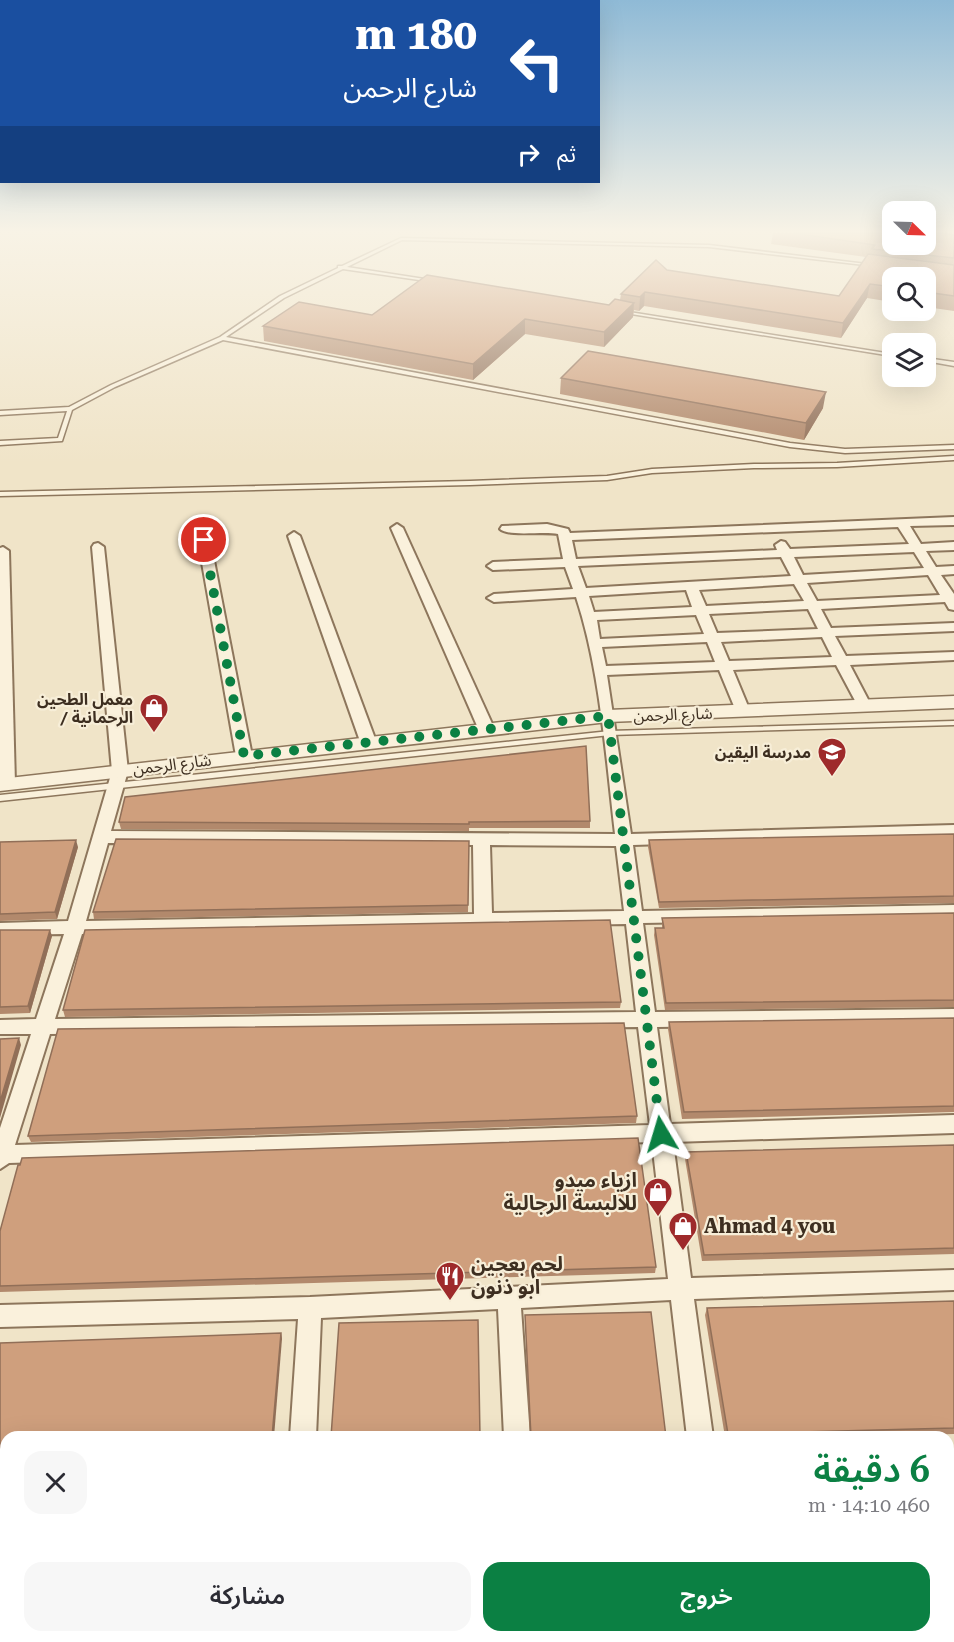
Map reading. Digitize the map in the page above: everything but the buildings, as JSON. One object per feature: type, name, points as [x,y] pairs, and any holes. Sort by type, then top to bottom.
[{"type":"street","points":[[565,537],[954,521]]},
{"type":"street","points":[[902,523],[952,601]]},
{"type":"street","points":[[397,528],[486,728]]},
{"type":"street","points":[[506,529],[556,529],[564,532],[570,562],[589,616],[609,725],[699,1431]]},
{"type":"street","points":[[774,530],[865,707]]},
{"type":"street","points":[[294,536],[369,744]]},
{"type":"street","points":[[204,540],[244,756]]},
{"type":"street","points":[[493,566],[954,546]]},
{"type":"street","points":[[98,547],[118,778],[103,837],[1,1156],[954,1124]]},
{"type":"street","points":[[2,789],[3,551]]},
{"type":"street","points":[[494,598],[954,570]]},
{"type":"street","points":[[690,585],[743,711]]},
{"type":"street","points":[[589,616],[952,601]]},
{"type":"street","points":[[594,643],[954,627]]},
{"type":"street","points":[[599,671],[954,656]]},
{"type":"street","name":"شارع الرحمن","points":[[2,789],[118,778],[244,756],[369,744],[486,728],[609,725],[743,711],[954,702]]},
{"type":"street","points":[[103,837],[624,840],[954,830]]},
{"type":"street","points":[[481,839],[483,920]]},
{"type":"street","points":[[0,928],[954,911]]},
{"type":"street","points":[[0,1028],[954,1016]]},
{"type":"street","points":[[0,1316],[310,1308],[681,1289],[954,1280]]},
{"type":"street","points":[[510,1298],[517,1431]]},
{"type":"street","points":[[303,1431],[310,1308]]},
{"type":"lane","points":[[0,413],[70,409],[113,386],[222,338],[264,310]]},
{"type":"lane","points":[[622,312],[882,352]]},
{"type":"lane","points":[[222,338],[790,445],[845,451],[954,447]]},
{"type":"lane","points":[[936,361],[954,364]]},
{"type":"lane","points":[[0,443],[60,440],[70,409]]},
{"type":"lane","points":[[0,494],[607,478],[652,471],[837,465],[954,458]]},
{"type":"lane","points":[[118,778],[609,725],[954,723]]},
{"type":"place","name":"معمل الطحين / الرحمانية","points":[[154,734]]},
{"type":"place","name":"مدرسة اليقين","points":[[832,778]]},
{"type":"place","name":"ازياء ميدو للالبسة الرجالية","points":[[658,1218]]},
{"type":"place","name":"Ahmad 4 you","points":[[683,1252]]},
{"type":"place","name":"لحم بعجين ابو ذنون","points":[[450,1302]]},
{"type":"route","points":[[204,540],[244,756],[608,716],[661,1134]]}]
